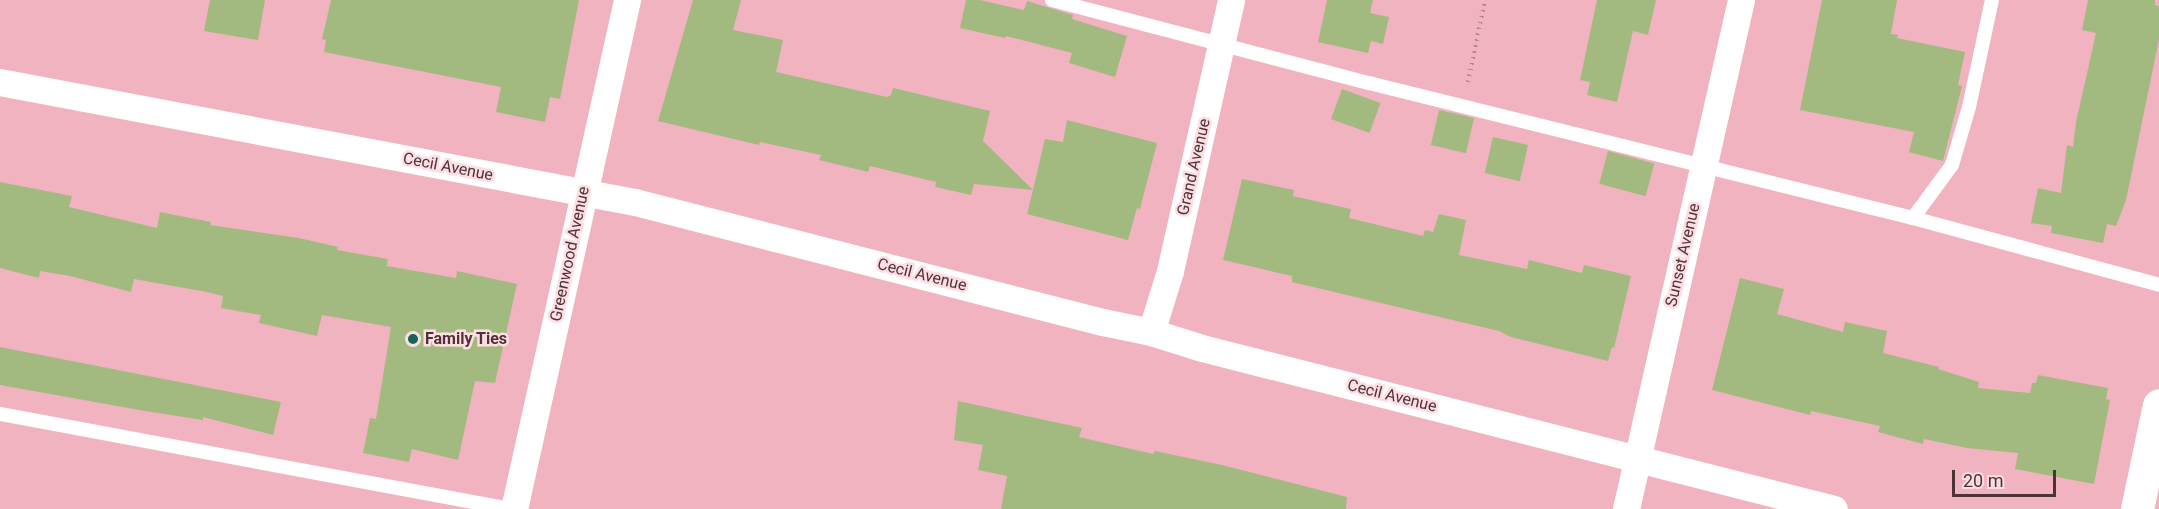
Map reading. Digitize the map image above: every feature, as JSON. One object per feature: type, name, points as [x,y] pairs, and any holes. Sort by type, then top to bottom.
[{"type":"street","name":"Greenwood Avenue","points":[[512,509],[627,0]]},
{"type":"street","name":"Grand Avenue","points":[[1151,332],[1170,271],[1231,0]]},
{"type":"street","name":"Sunset Avenue","points":[[1626,509],[1741,0]]},
{"type":"street","name":"Cecil Avenue","points":[[0,82],[635,202],[1103,322],[1151,332],[1202,348],[1834,509]]},
{"type":"street","points":[[2137,509],[2159,405]]},
{"type":"lane","points":[[1052,0],[1463,106],[1913,218],[2159,285]]},
{"type":"lane","points":[[1913,218],[1952,165],[1969,107],[1992,0]]},
{"type":"lane","points":[[0,414],[512,509]]},
{"type":"path","points":[[1463,106],[1485,0]]},
{"type":"building","points":[[210,0],[265,0],[258,40],[204,31]]},
{"type":"building","points":[[331,0],[579,0],[560,99],[550,97],[545,122],[496,112],[501,87],[324,52],[326,40],[322,39]]},
{"type":"building","points":[[693,0],[741,0],[733,30],[783,40],[776,72],[887,97],[891,95],[893,88],[990,111],[983,141],[1033,190],[974,184],[971,195],[935,187],[936,182],[870,166],[868,172],[819,160],[821,155],[760,142],[759,145],[658,121]]},
{"type":"building","points":[[966,0],[980,0],[1024,10],[1027,1],[1073,15],[1072,19],[1127,36],[1115,77],[1069,63],[1072,53],[1006,36],[1005,38],[960,28]]},
{"type":"building","points":[[1327,0],[1373,0],[1370,13],[1389,17],[1383,44],[1371,41],[1368,53],[1318,42]]},
{"type":"building","points":[[1597,0],[1656,0],[1648,35],[1633,31],[1617,102],[1587,95],[1590,82],[1580,80]]},
{"type":"building","points":[[1822,0],[1897,0],[1891,34],[1898,35],[1897,38],[1965,52],[1958,85],[1962,86],[1943,161],[1909,152],[1914,132],[1800,110]]},
{"type":"building","points":[[2088,0],[2155,0],[2155,5],[2159,6],[2159,39],[2126,200],[2116,226],[2107,224],[2103,243],[2051,233],[2052,226],[2031,223],[2038,188],[2061,193],[2067,145],[2073,147],[2076,122],[2096,33],[2082,30]]},
{"type":"building","points":[[1342,89],[1381,103],[1370,133],[1331,119]]},
{"type":"building","points":[[1439,110],[1474,118],[1466,153],[1431,145]]},
{"type":"building","points":[[1067,120],[1157,143],[1140,209],[1137,208],[1128,240],[1027,214],[1045,139],[1063,142]]},
{"type":"building","points":[[1493,137],[1528,145],[1520,181],[1485,173]]},
{"type":"building","points":[[1608,151],[1654,163],[1646,196],[1599,184]]},
{"type":"building","points":[[1242,179],[1294,190],[1293,196],[1351,209],[1349,218],[1423,236],[1425,230],[1433,232],[1439,214],[1466,220],[1459,255],[1527,269],[1529,260],[1582,273],[1584,265],[1631,276],[1614,348],[1612,347],[1608,361],[1511,337],[1499,331],[1292,282],[1292,276],[1223,260]]},
{"type":"building","points":[[0,182],[72,196],[69,207],[157,228],[160,212],[211,222],[210,225],[299,238],[338,247],[337,250],[388,259],[387,266],[456,278],[457,271],[517,284],[495,383],[475,381],[458,460],[412,449],[409,462],[363,453],[370,418],[376,419],[391,327],[322,315],[317,336],[259,323],[261,315],[221,308],[223,296],[207,292],[134,279],[131,292],[70,276],[40,271],[39,278],[0,268]]},
{"type":"building","points":[[1740,278],[1784,289],[1777,314],[1843,332],[1845,322],[1887,331],[1883,353],[1939,367],[1938,369],[1979,382],[1978,388],[2030,393],[2032,383],[2036,383],[2038,375],[2108,388],[2106,399],[2110,400],[2094,484],[2015,469],[2018,453],[1967,448],[1924,439],[1923,444],[1878,432],[1880,426],[1811,411],[1810,415],[1712,390]]},
{"type":"building","points":[[0,347],[281,402],[273,435],[203,417],[203,420],[145,411],[0,385]]},
{"type":"building","points":[[958,401],[1082,428],[1079,437],[1153,454],[1155,451],[1222,465],[1347,497],[1346,509],[1001,509],[1007,476],[978,470],[983,445],[954,440]]},
{"type":"place","name":"Family Ties","points":[[413,339]]}]
